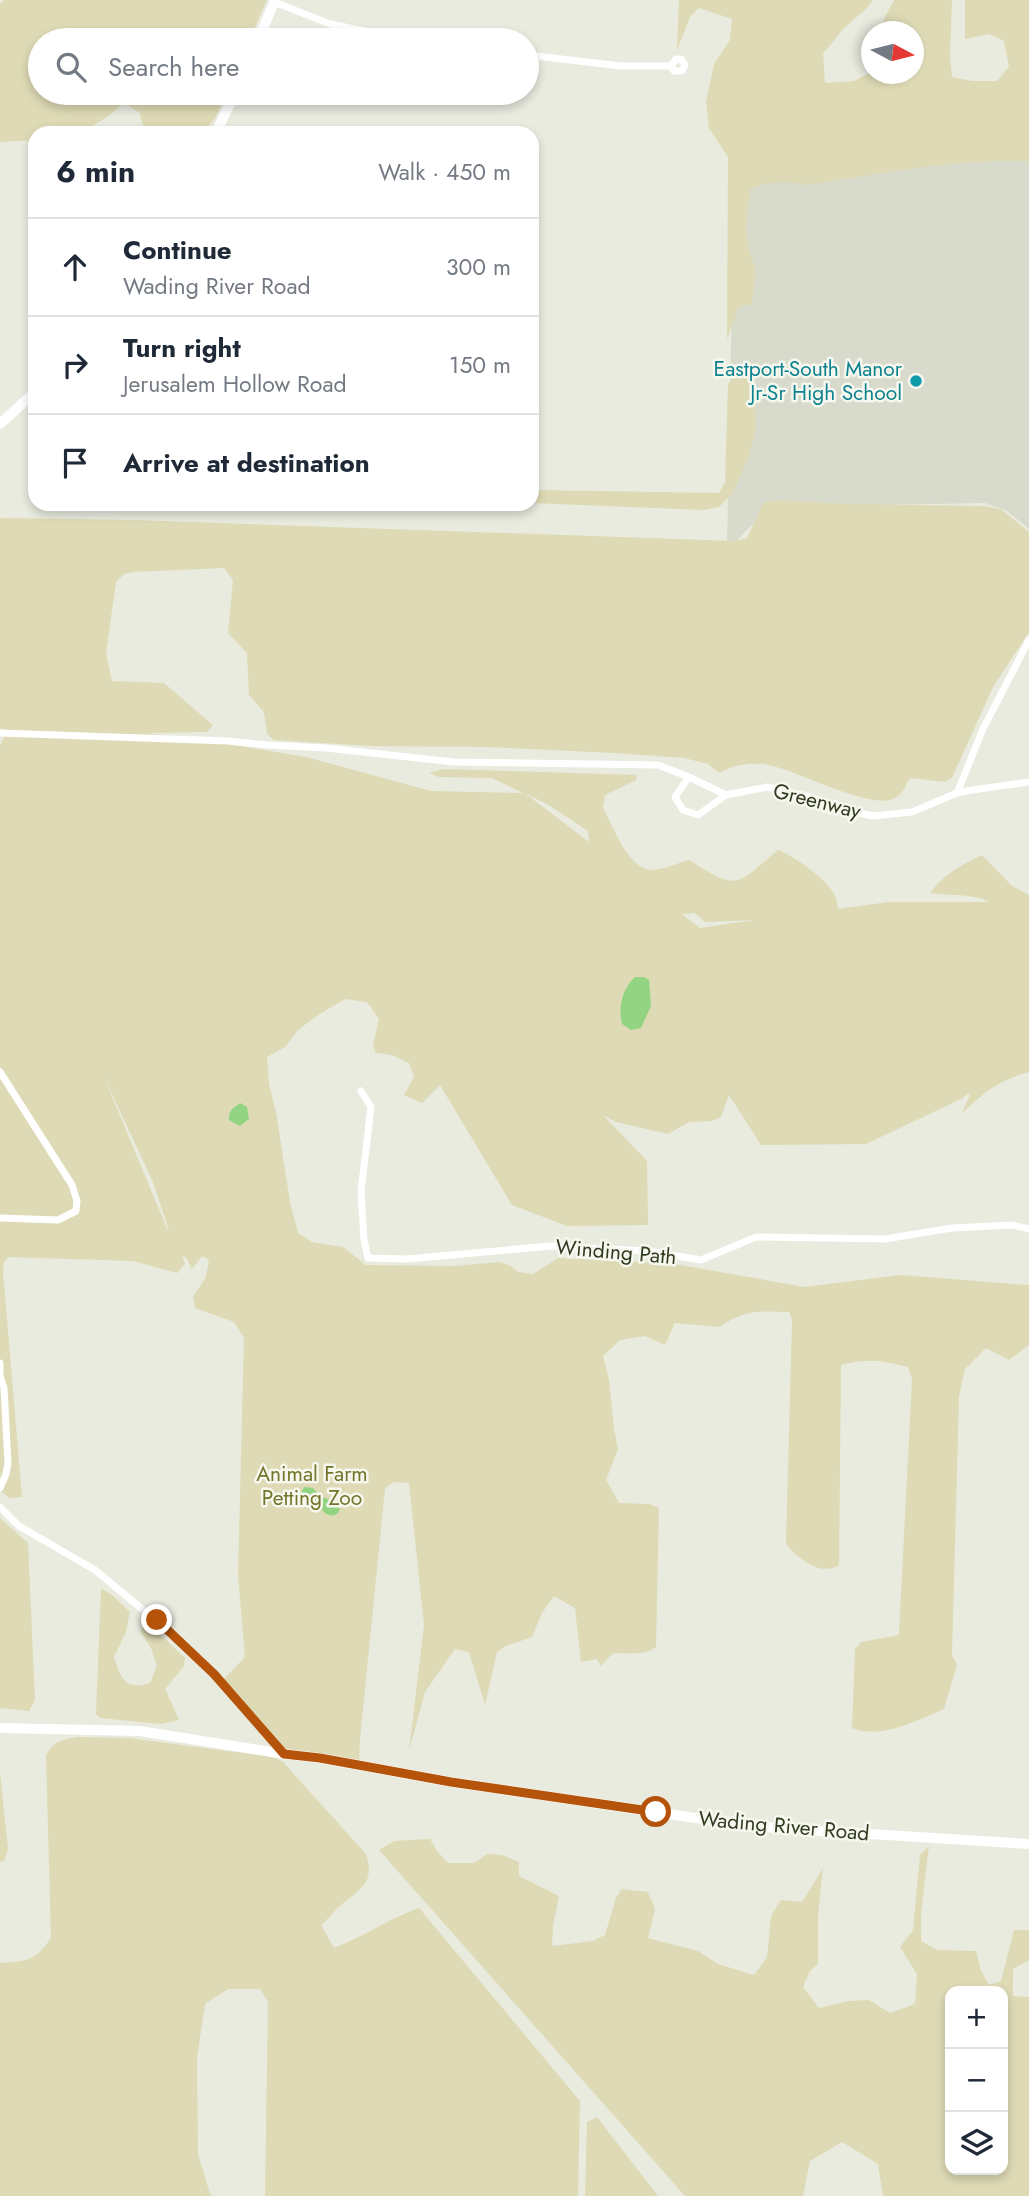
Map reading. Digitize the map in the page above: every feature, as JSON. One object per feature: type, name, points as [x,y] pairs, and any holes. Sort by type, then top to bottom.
[{"type":"main road","points":[[263,28],[274,1]]},
{"type":"main road","points":[[219,126],[229,105]]},
{"type":"main road","points":[[0,424],[28,398]]},
{"type":"main road","name":"Wading River Road","points":[[0,1728],[140,1731],[320,1758],[451,1782],[762,1826],[1029,1844]]},
{"type":"street","points":[[274,1],[330,24],[350,28]]},
{"type":"street","points":[[539,56],[621,66],[671,66]]},
{"type":"street","points":[[957,793],[983,729],[1029,640]]},
{"type":"street","points":[[0,733],[228,741],[454,762],[658,765],[726,795]]},
{"type":"street","name":"Greenway","points":[[689,777],[675,797],[683,810],[698,815],[726,795],[767,787],[873,816],[912,812],[957,793],[1029,782]]},
{"type":"street","points":[[0,1072],[72,1185],[78,1201],[76,1211],[58,1220],[0,1218]]},
{"type":"street","name":"Winding Path","points":[[361,1091],[371,1108],[361,1191],[363,1240],[368,1258],[407,1259],[551,1246],[647,1251],[701,1260],[756,1237],[885,1239],[952,1228],[1012,1224],[1029,1229]]},
{"type":"street","points":[[0,1363],[0,1377],[4,1388],[6,1474],[0,1488]]},
{"type":"street","points":[[0,1507],[19,1526],[95,1570],[178,1639],[214,1674],[284,1754]]},
{"type":"shaded area","points":[[735,143],[1029,150],[1029,529],[1007,511],[985,503],[770,507],[727,550]]},
{"type":"shaded area","points":[[635,977],[649,980],[651,1006],[641,1028],[631,1030],[622,1024],[621,1005],[627,987]]},
{"type":"shaded area","points":[[240,1103],[247,1107],[249,1119],[240,1126],[229,1120],[229,1114]]},
{"type":"shaded area","points":[[304,1487],[313,1488],[321,1497],[334,1501],[340,1509],[338,1513],[329,1515],[317,1505],[302,1502],[300,1496]]},
{"type":"green space","points":[[4,0],[267,0],[254,28],[28,28],[28,105],[122,105],[92,126],[28,126],[28,140],[0,142],[0,4]]},
{"type":"green space","points":[[679,0],[873,0],[844,28],[823,54],[825,83],[854,81],[861,78],[861,84],[924,84],[924,21],[883,21],[894,0],[952,0],[952,77],[972,81],[997,81],[1009,67],[1004,41],[989,34],[965,39],[965,0],[1029,0],[1029,161],[945,165],[807,185],[770,183],[750,190],[746,226],[748,245],[756,271],[752,304],[739,307],[727,339],[728,157],[709,128],[706,102],[714,64],[730,40],[732,19],[699,8],[690,17],[677,50]]},
{"type":"green space","points":[[127,105],[221,105],[209,126],[143,126],[140,113]]},
{"type":"green space","points":[[741,368],[754,375],[756,428],[750,453],[733,493],[719,507],[704,510],[539,503],[539,490],[719,493],[725,482],[728,384]]},
{"type":"green space","name":"Animal Farm Petting Zoo","points":[[777,500],[985,506],[1002,510],[1029,532],[1029,632],[993,687],[952,778],[945,782],[910,778],[898,796],[887,800],[871,800],[775,766],[762,764],[740,765],[720,773],[708,764],[684,758],[487,747],[370,746],[273,740],[267,733],[264,712],[249,695],[247,653],[228,633],[233,580],[224,568],[124,574],[116,582],[106,654],[112,681],[164,683],[213,725],[207,732],[146,733],[306,757],[431,791],[523,793],[492,778],[439,777],[429,773],[444,769],[637,775],[636,780],[605,795],[603,808],[629,856],[644,868],[661,869],[689,860],[718,877],[736,880],[753,871],[778,850],[802,863],[827,884],[836,899],[838,909],[889,902],[990,902],[969,896],[930,893],[953,871],[982,855],[1012,886],[1029,895],[1029,1072],[992,1088],[962,1113],[969,1093],[866,1144],[761,1145],[729,1095],[721,1117],[712,1121],[689,1122],[668,1134],[616,1122],[603,1115],[647,1161],[648,1225],[567,1226],[512,1205],[440,1085],[422,1103],[404,1095],[414,1077],[409,1063],[392,1055],[376,1053],[373,1046],[379,1019],[367,1002],[345,999],[318,1015],[298,1030],[285,1047],[267,1057],[269,1084],[298,1233],[312,1242],[343,1247],[366,1265],[455,1266],[500,1262],[518,1272],[533,1274],[558,1258],[675,1264],[804,1287],[900,1275],[1029,1285],[1029,1345],[1009,1360],[986,1348],[965,1369],[959,1397],[952,1656],[957,1664],[944,1709],[887,1730],[875,1732],[852,1728],[855,1649],[861,1642],[899,1635],[912,1378],[908,1367],[875,1361],[841,1365],[839,1565],[824,1569],[817,1567],[803,1560],[786,1544],[792,1320],[789,1312],[761,1312],[745,1314],[720,1327],[675,1323],[665,1345],[645,1336],[620,1340],[603,1356],[609,1380],[618,1449],[606,1480],[619,1503],[649,1504],[659,1508],[656,1647],[641,1653],[613,1653],[601,1666],[597,1659],[581,1662],[575,1608],[554,1596],[542,1613],[532,1637],[497,1652],[485,1705],[469,1652],[455,1649],[425,1692],[409,1751],[424,1625],[409,1483],[394,1482],[385,1488],[359,1765],[285,1754],[221,1682],[245,1657],[238,1575],[244,1338],[234,1322],[195,1308],[193,1297],[206,1277],[209,1260],[202,1256],[192,1269],[186,1257],[182,1257],[185,1264],[177,1273],[133,1261],[9,1257],[4,1262],[22,1497],[10,1498],[0,1491],[0,745],[8,730],[0,729],[0,518],[133,520],[734,541],[747,538],[764,502]],"holes":[[[526,794],[547,804],[588,831],[589,842]],[[695,913],[705,922],[755,920],[700,928],[682,914]],[[104,1077],[153,1182],[168,1231]]]},
{"type":"green space","points":[[0,1518],[28,1543],[35,1700],[29,1711],[0,1708]]},
{"type":"green space","points":[[101,1588],[130,1612],[126,1632],[114,1657],[121,1676],[129,1684],[150,1683],[157,1665],[141,1632],[145,1620],[185,1658],[184,1666],[165,1689],[179,1720],[160,1724],[100,1718],[96,1714]]},
{"type":"green space","points":[[77,1737],[129,1738],[274,1757],[283,1762],[366,1854],[369,1872],[364,1884],[321,1925],[334,1948],[419,1908],[580,2101],[578,2196],[265,2196],[268,2002],[260,1989],[228,1989],[205,2004],[197,2058],[198,2154],[210,2194],[213,2196],[0,2196],[0,1963],[30,1959],[40,1952],[51,1938],[46,1756],[55,1744]]},
{"type":"green space","points":[[0,1774],[8,1849],[4,1861],[0,1862]]},
{"type":"green space","points":[[430,1839],[448,1863],[474,1863],[487,1854],[502,1855],[519,1862],[519,1876],[559,1896],[552,1946],[593,1941],[605,1935],[616,1898],[622,1889],[648,1892],[655,1909],[648,1938],[698,1951],[718,1964],[754,1975],[767,1957],[771,1916],[781,1900],[802,1902],[823,1868],[818,1917],[818,1964],[810,1971],[803,1987],[819,2008],[849,2001],[869,2000],[890,2013],[915,2004],[917,1974],[900,1947],[913,1930],[920,1855],[929,1846],[921,1912],[921,1941],[937,1950],[976,1951],[981,1971],[989,1985],[1001,1981],[1014,1930],[1029,1930],[1029,1960],[1013,1969],[1013,1996],[1029,1997],[1029,2196],[883,2196],[878,2164],[842,2142],[810,2161],[803,2196],[685,2196],[379,1850],[394,1841]]},
{"type":"green space","points":[[597,2117],[658,2196],[585,2196],[587,2122]]},
{"type":"place","name":"Eastport-South Manor Jr-Sr High School","points":[[916,381]]},
{"type":"route","points":[[157,1620],[214,1674],[284,1754],[656,1812]]}]
